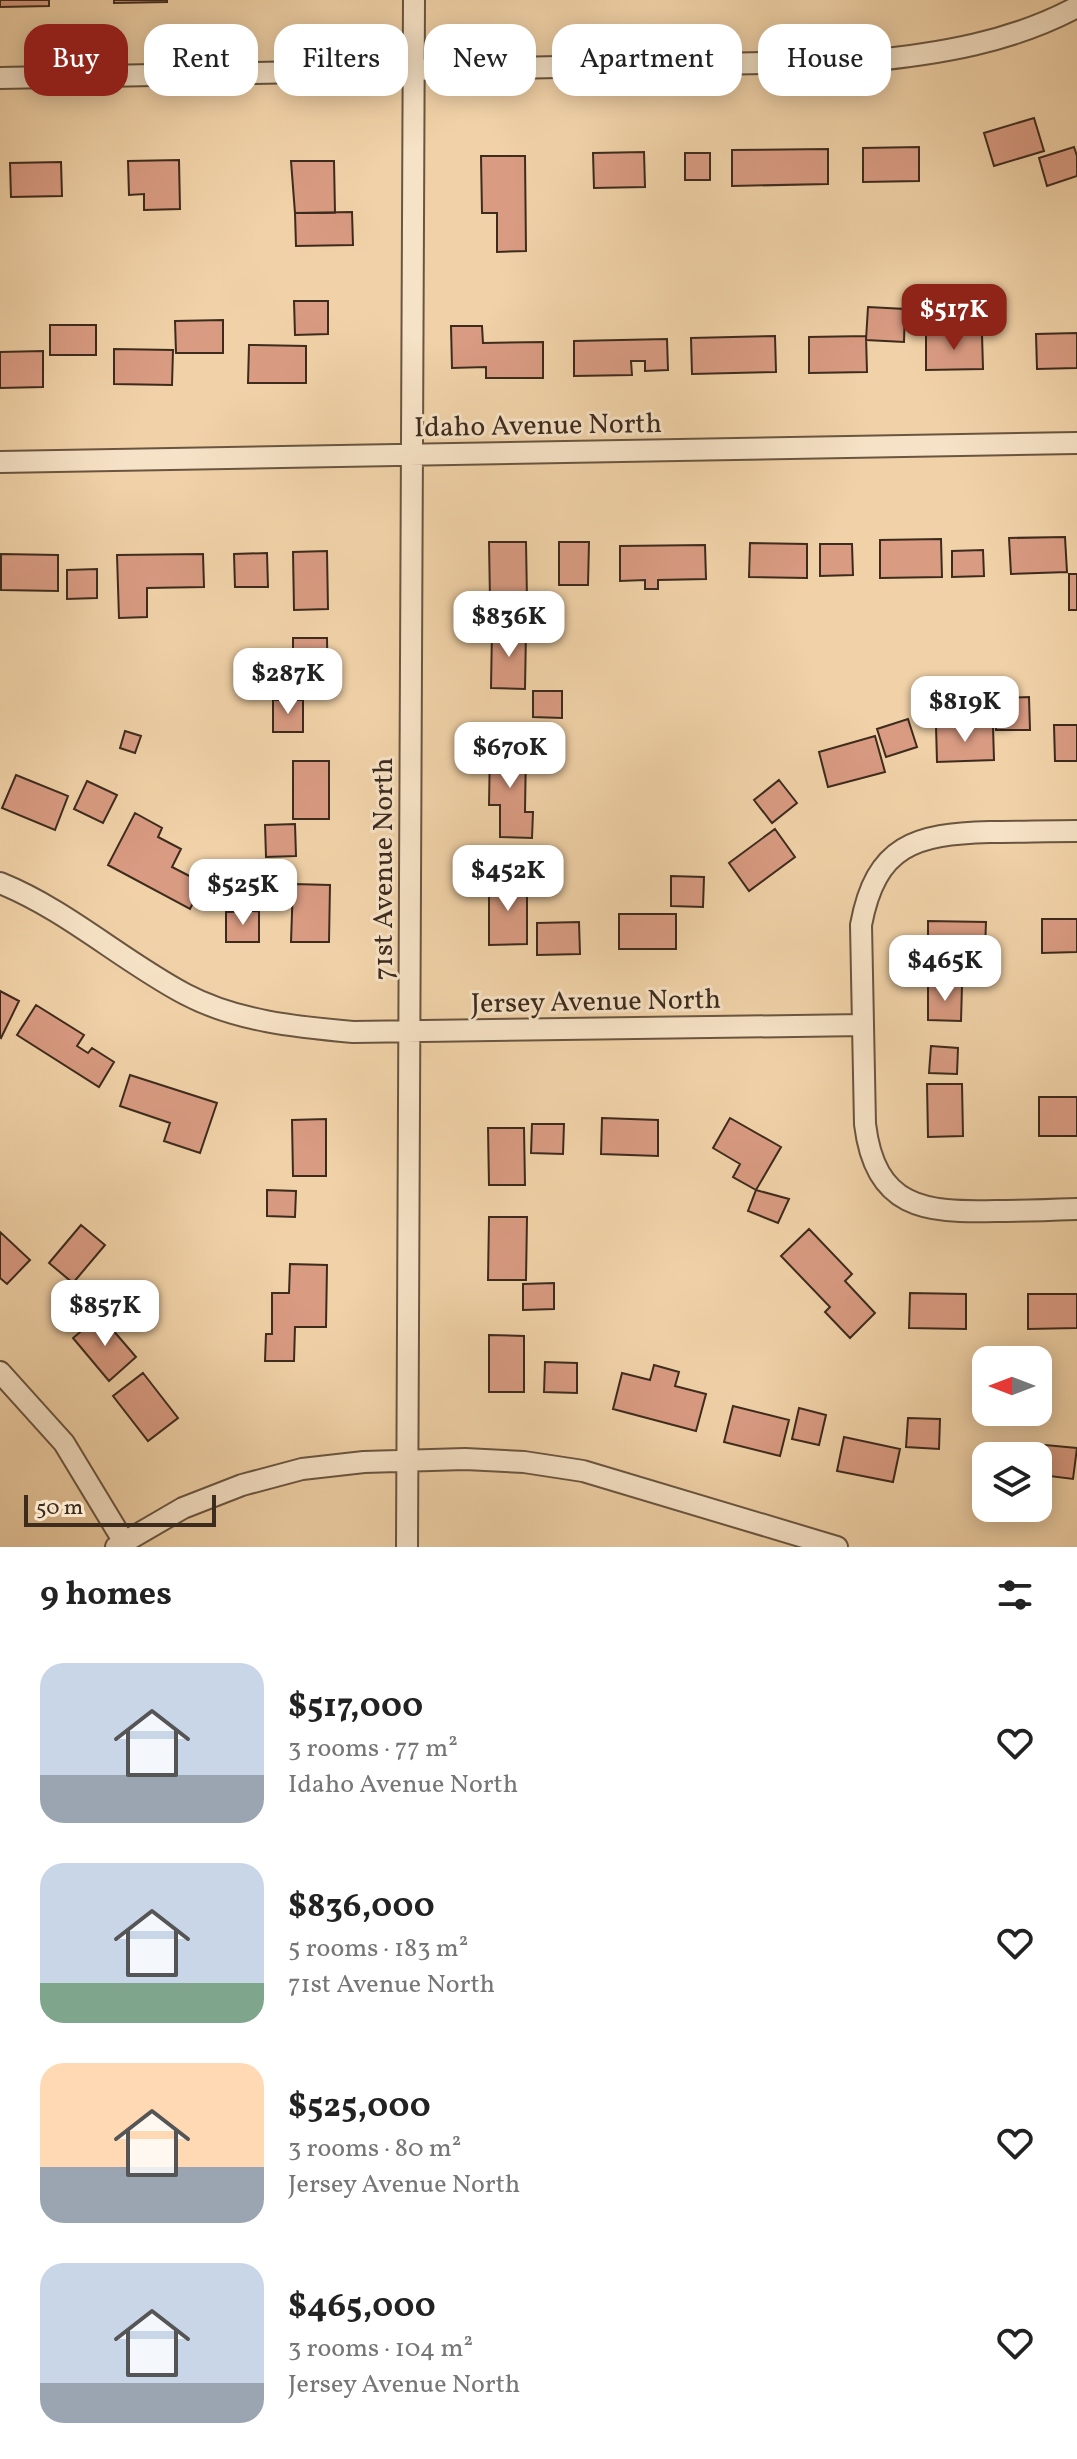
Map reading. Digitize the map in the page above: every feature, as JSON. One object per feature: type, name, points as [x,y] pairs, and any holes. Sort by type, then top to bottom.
[{"type":"street","name":"71st Avenue North","points":[[407,1547],[414,0]]},
{"type":"street","points":[[0,78],[866,61],[933,54],[1000,38],[1077,7]]},
{"type":"street","name":"Idaho Avenue North","points":[[0,462],[1077,443]]},
{"type":"street","points":[[1077,831],[953,833],[925,838],[899,852],[879,872],[866,898],[861,925],[865,1124],[868,1152],[881,1177],[901,1196],[925,1207],[953,1212],[1077,1209]]},
{"type":"street","name":"Jersey Avenue North","points":[[0,883],[84,928],[186,995],[240,1016],[296,1027],[353,1032],[863,1025]]},
{"type":"street","points":[[0,1372],[64,1443],[120,1545],[183,1508],[242,1485],[302,1469],[408,1461],[524,1462],[583,1471],[837,1547]]},
{"type":"building","points":[[0,0],[49,0],[49,6],[0,7]]},
{"type":"building","points":[[114,0],[167,0],[167,2],[114,3]]},
{"type":"building","points":[[1034,118],[1044,151],[994,166],[984,133]]},
{"type":"building","points":[[919,147],[919,181],[863,182],[863,148]]},
{"type":"building","points":[[1074,147],[1077,176],[1047,186],[1039,158]]},
{"type":"building","points":[[828,149],[828,184],[732,186],[732,150]]},
{"type":"building","points":[[644,152],[645,187],[594,188],[593,153]]},
{"type":"building","points":[[685,153],[710,153],[710,180],[685,180]]},
{"type":"building","points":[[481,156],[525,156],[526,251],[497,252],[497,213],[482,213]]},
{"type":"building","points":[[179,160],[180,209],[144,210],[144,194],[129,195],[128,161]]},
{"type":"building","points":[[291,161],[334,161],[335,213],[295,213]]},
{"type":"building","points":[[61,162],[62,196],[11,197],[10,163]]},
{"type":"building","points":[[352,212],[353,245],[296,246],[295,213]]},
{"type":"building","points":[[294,301],[328,301],[328,334],[295,335]]},
{"type":"building","points":[[868,307],[905,309],[904,342],[866,340]]},
{"type":"building","points":[[223,320],[223,353],[176,353],[175,321]]},
{"type":"building","points":[[50,325],[96,325],[96,355],[50,355]]},
{"type":"building","points":[[451,326],[482,326],[483,343],[543,342],[543,378],[486,378],[486,367],[452,368]]},
{"type":"building","points":[[1077,333],[1077,368],[1037,369],[1036,334]]},
{"type":"building","points":[[982,334],[983,369],[926,370],[926,335]]},
{"type":"building","points":[[775,336],[776,372],[692,374],[691,338]]},
{"type":"building","points":[[866,336],[867,372],[809,373],[809,337]]},
{"type":"building","points":[[667,339],[668,370],[645,371],[645,361],[631,361],[632,375],[574,376],[574,341]]},
{"type":"building","points":[[249,345],[306,346],[306,383],[248,383]]},
{"type":"building","points":[[114,349],[173,350],[172,385],[114,384]]},
{"type":"building","points":[[43,351],[43,387],[0,388],[0,352]]},
{"type":"building","points":[[1065,537],[1067,572],[1011,574],[1009,538]]},
{"type":"building","points":[[941,539],[942,577],[880,578],[880,540]]},
{"type":"building","points":[[489,542],[526,542],[527,600],[490,600]]},
{"type":"building","points":[[559,542],[589,542],[588,585],[559,585]]},
{"type":"building","points":[[750,543],[807,544],[807,578],[749,577]]},
{"type":"building","points":[[820,544],[852,544],[853,575],[820,576]]},
{"type":"building","points":[[705,545],[706,579],[658,580],[658,589],[645,589],[645,580],[620,581],[620,546]]},
{"type":"building","points":[[983,550],[984,576],[952,577],[952,551]]},
{"type":"building","points":[[327,551],[328,609],[294,610],[293,552]]},
{"type":"building","points":[[267,553],[268,587],[235,587],[234,554]]},
{"type":"building","points":[[1,554],[58,555],[58,591],[1,590]]},
{"type":"building","points":[[203,554],[204,587],[147,588],[147,617],[119,618],[117,555]]},
{"type":"building","points":[[97,569],[97,598],[67,599],[67,570]]},
{"type":"building","points":[[1069,574],[1077,574],[1077,610],[1069,610]]},
{"type":"building","points":[[492,630],[526,630],[525,689],[491,688]]},
{"type":"building","points":[[293,638],[327,638],[328,696],[293,696]]},
{"type":"building","points":[[533,691],[562,691],[562,718],[533,717]]},
{"type":"building","points":[[1029,697],[1030,730],[996,730],[996,698]]},
{"type":"building","points":[[273,700],[303,700],[303,732],[273,732]]},
{"type":"building","points":[[908,719],[917,747],[886,757],[877,729]]},
{"type":"building","points":[[1054,725],[1077,725],[1077,761],[1055,761]]},
{"type":"building","points":[[936,726],[993,726],[994,760],[937,762]]},
{"type":"building","points":[[125,731],[141,736],[135,753],[120,748]]},
{"type":"building","points":[[875,736],[885,772],[828,787],[819,752]]},
{"type":"building","points":[[490,746],[526,746],[525,812],[533,812],[532,838],[500,837],[500,805],[489,805]]},
{"type":"building","points":[[293,761],[329,761],[329,819],[293,819]]},
{"type":"building","points":[[16,775],[68,796],[55,830],[2,808]]},
{"type":"building","points":[[779,780],[797,803],[772,823],[754,800]]},
{"type":"building","points":[[87,781],[117,795],[103,823],[74,809]]},
{"type":"building","points":[[135,813],[162,828],[158,837],[181,849],[172,867],[203,883],[190,909],[108,865]]},
{"type":"building","points":[[295,824],[296,856],[266,857],[265,825]]},
{"type":"building","points":[[775,829],[795,857],[749,891],[729,863]]},
{"type":"building","points":[[671,876],[704,877],[703,907],[671,906]]},
{"type":"building","points":[[489,882],[527,882],[527,944],[489,945]]},
{"type":"building","points":[[293,884],[330,885],[329,942],[291,942]]},
{"type":"building","points":[[259,911],[259,942],[226,942],[226,912]]},
{"type":"building","points":[[619,914],[676,914],[676,949],[619,949]]},
{"type":"building","points":[[1042,919],[1077,919],[1077,952],[1042,953]]},
{"type":"building","points":[[928,921],[986,922],[985,950],[964,949],[964,978],[928,978]]},
{"type":"building","points":[[579,922],[580,954],[537,955],[537,923]]},
{"type":"building","points":[[928,985],[962,986],[961,1021],[928,1020]]},
{"type":"building","points":[[0,991],[19,1001],[1,1038],[0,1037]]},
{"type":"building","points":[[36,1005],[84,1035],[77,1046],[88,1053],[92,1048],[114,1062],[99,1087],[17,1035]]},
{"type":"building","points":[[931,1046],[958,1048],[957,1074],[929,1073]]},
{"type":"building","points":[[130,1075],[217,1103],[200,1153],[164,1141],[170,1123],[120,1106]]},
{"type":"building","points":[[927,1084],[962,1084],[963,1136],[928,1137]]},
{"type":"building","points":[[1039,1097],[1077,1097],[1077,1136],[1039,1136]]},
{"type":"building","points":[[602,1118],[658,1120],[658,1156],[601,1154]]},
{"type":"building","points":[[730,1118],[781,1147],[756,1190],[733,1177],[740,1164],[713,1148]]},
{"type":"building","points":[[326,1119],[326,1176],[293,1176],[292,1120]]},
{"type":"building","points":[[532,1124],[564,1124],[563,1154],[531,1153]]},
{"type":"building","points":[[488,1128],[524,1128],[525,1185],[489,1185]]},
{"type":"building","points":[[267,1190],[296,1191],[295,1217],[267,1216]]},
{"type":"building","points":[[756,1190],[789,1199],[778,1223],[748,1211]]},
{"type":"building","points":[[489,1217],[527,1217],[526,1280],[488,1280]]},
{"type":"building","points":[[81,1225],[105,1245],[73,1283],[49,1263]]},
{"type":"building","points":[[809,1229],[852,1274],[845,1281],[875,1313],[850,1338],[825,1312],[830,1307],[781,1256]]},
{"type":"building","points":[[0,1232],[30,1260],[7,1284],[0,1278]]},
{"type":"building","points":[[290,1264],[327,1265],[326,1327],[295,1327],[294,1361],[265,1361],[266,1334],[272,1334],[272,1293],[289,1293]]},
{"type":"building","points":[[554,1283],[554,1309],[523,1310],[523,1284]]},
{"type":"building","points":[[910,1293],[966,1294],[966,1329],[909,1328]]},
{"type":"building","points":[[1028,1294],[1077,1294],[1077,1328],[1028,1329]]},
{"type":"building","points":[[100,1315],[136,1357],[109,1381],[73,1338]]},
{"type":"building","points":[[489,1335],[524,1336],[524,1392],[489,1392]]},
{"type":"building","points":[[545,1362],[577,1363],[577,1393],[544,1392]]},
{"type":"building","points":[[654,1365],[679,1372],[675,1386],[706,1394],[696,1431],[613,1409],[622,1373],[650,1380]]},
{"type":"building","points":[[143,1373],[178,1418],[148,1441],[113,1396]]},
{"type":"building","points":[[733,1406],[789,1420],[780,1456],[724,1442]]},
{"type":"building","points":[[799,1408],[826,1415],[819,1445],[792,1439]]},
{"type":"building","points":[[908,1418],[940,1419],[939,1449],[906,1447]]},
{"type":"building","points":[[844,1437],[900,1449],[893,1482],[837,1471]]},
{"type":"building","points":[[1052,1446],[1077,1448],[1073,1479],[1052,1476]]}]
